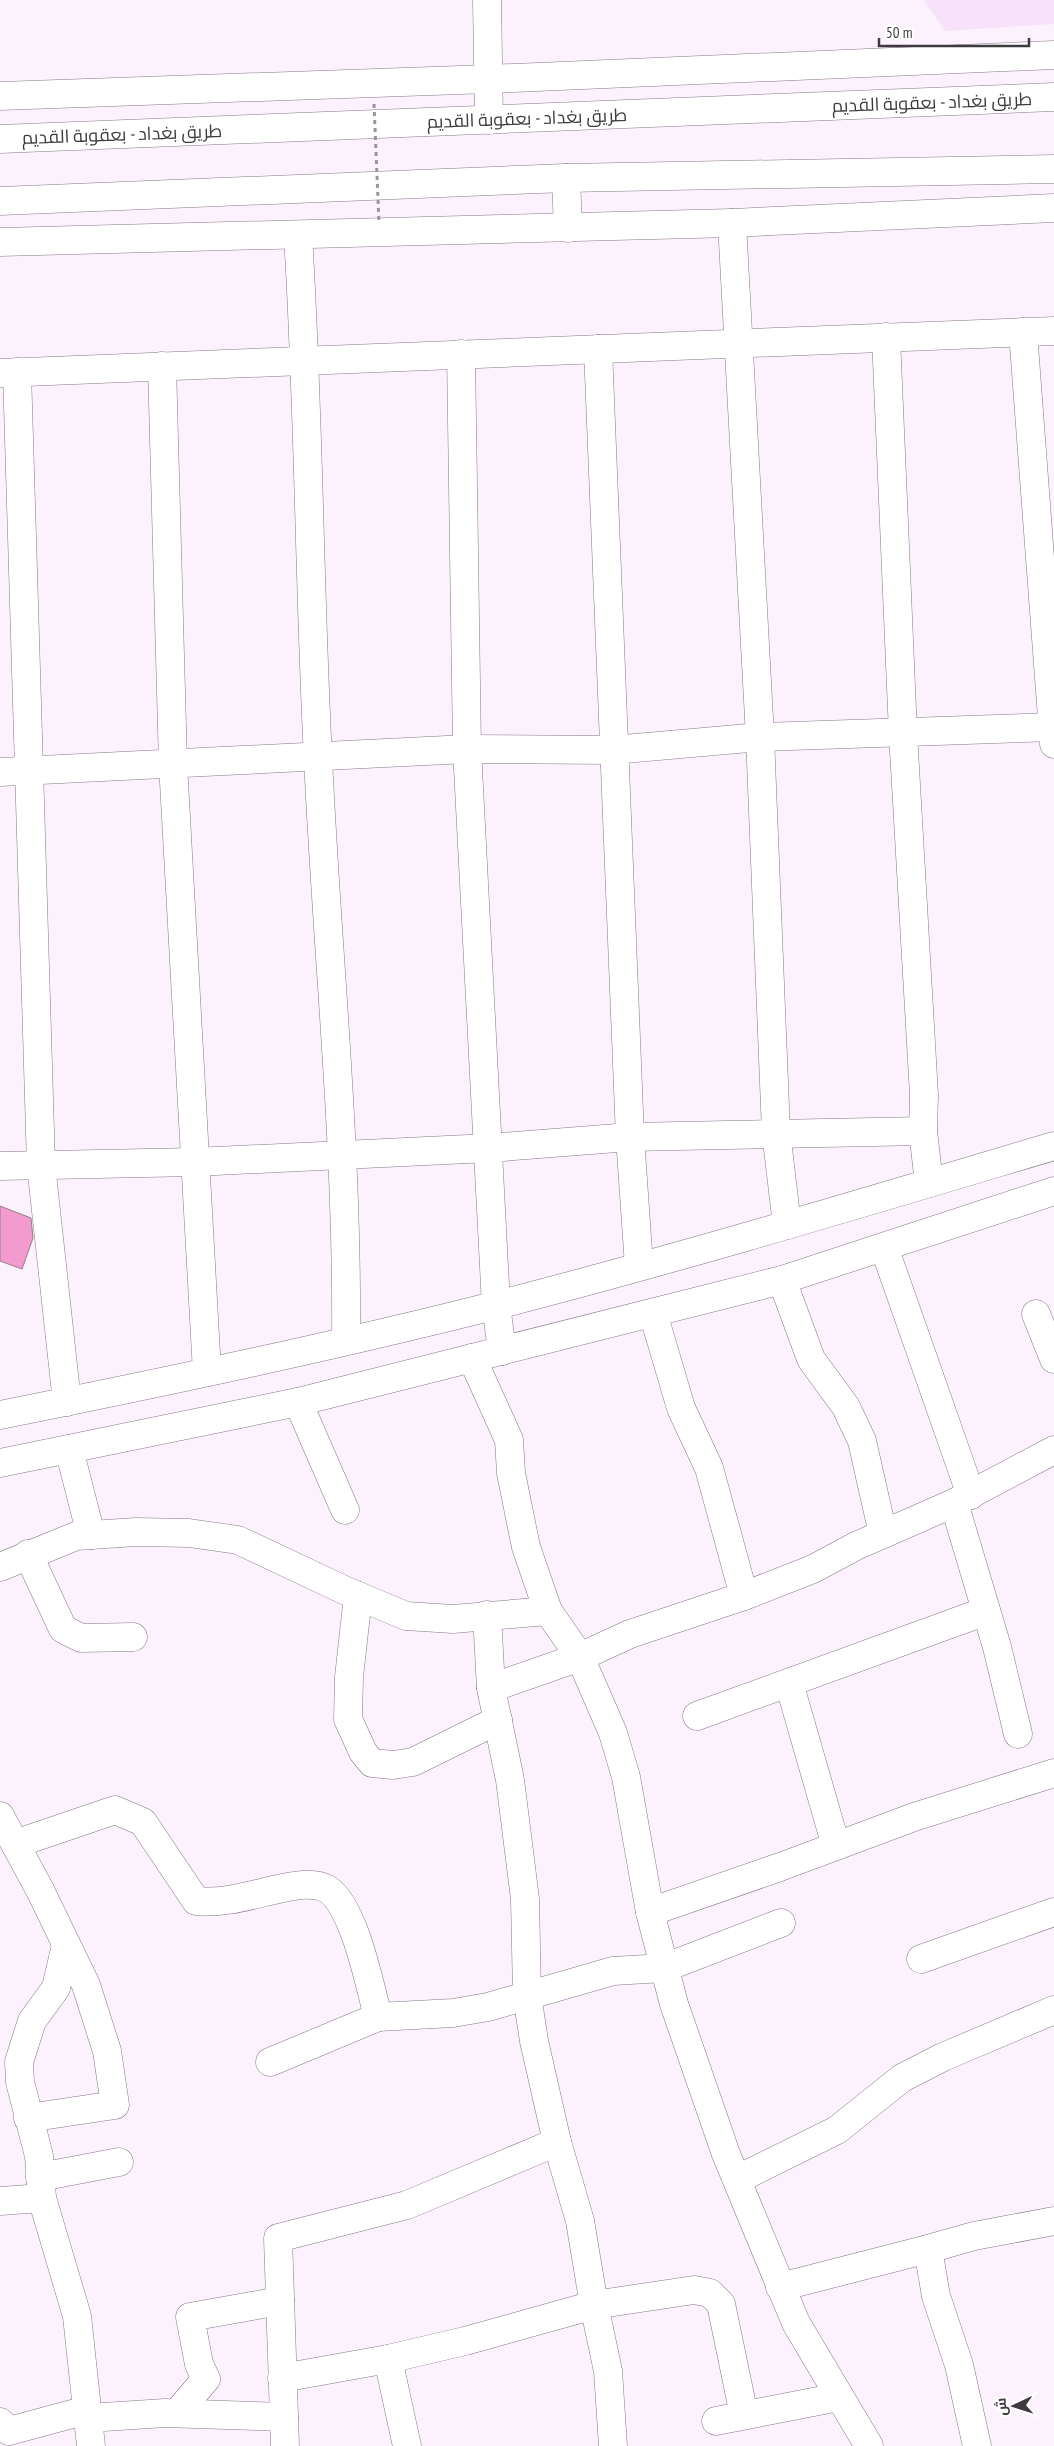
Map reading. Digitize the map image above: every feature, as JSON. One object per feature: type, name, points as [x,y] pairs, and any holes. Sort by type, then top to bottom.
[{"type":"main road","points":[[487,0],[489,120]]},
{"type":"main road","points":[[0,96],[488,79],[1054,55]]},
{"type":"main road","name":"طريق بغداد - بعقوبة القديم","points":[[0,139],[1054,97]]},
{"type":"main road","points":[[0,201],[566,178],[1054,168]]},
{"type":"main road","points":[[566,178],[568,228]]},
{"type":"main road","points":[[0,242],[568,228],[1054,208]]},
{"type":"main road","points":[[732,222],[760,737],[776,1132],[787,1225]]},
{"type":"main road","points":[[298,236],[306,360],[318,756],[341,1154],[346,1341]]},
{"type":"main road","points":[[67,1402],[41,1165],[28,772],[8,372],[1054,331]]},
{"type":"main road","points":[[1023,332],[1054,744]]},
{"type":"main road","points":[[886,337],[904,732],[924,1095],[923,1131],[929,1183]]},
{"type":"main road","points":[[598,349],[613,750],[630,1137],[638,1266]]},
{"type":"main road","points":[[461,354],[467,749],[496,1305],[502,1350]]},
{"type":"main road","points":[[162,366],[173,764],[207,1372]]},
{"type":"main road","points":[[0,772],[467,749],[613,750],[760,737],[1054,727]]},
{"type":"main road","points":[[0,1166],[195,1162],[489,1148],[630,1137],[776,1132],[923,1131]]},
{"type":"main road","points":[[0,1415],[207,1372],[496,1305],[787,1225],[1054,1146]]},
{"type":"main road","points":[[0,1463],[298,1402],[782,1280],[1054,1191]]},
{"type":"main road","points":[[884,1247],[963,1499],[986,1611],[997,1647],[1018,1734]]},
{"type":"main road","points":[[782,1280],[811,1359],[846,1406],[862,1442],[883,1534]]},
{"type":"main road","points":[[653,1313],[681,1408],[709,1468],[744,1596]]},
{"type":"main road","points":[[1036,1314],[1054,1359]]},
{"type":"main road","points":[[472,1358],[509,1440],[511,1473],[526,1547],[548,1611],[580,1657],[613,1733],[626,1777],[650,1912],[664,1968],[674,2004],[726,2154],[738,2179],[796,2323],[869,2446]]},
{"type":"main road","points":[[298,1402],[345,1510]]},
{"type":"main road","points":[[70,1449],[91,1535]]},
{"type":"main road","points":[[491,1688],[580,1657],[630,1634],[744,1596],[813,1569],[883,1534],[963,1499],[1054,1450]]},
{"type":"main road","points":[[0,1567],[76,1536],[136,1532],[190,1533],[238,1540],[358,1596],[406,1616],[453,1619],[548,1611]]},
{"type":"main road","points":[[28,1554],[63,1629],[81,1638],[133,1637]]},
{"type":"main road","points":[[358,1596],[349,1677],[348,1719],[362,1752],[372,1763],[393,1765],[413,1762],[498,1720]]},
{"type":"main road","points":[[697,1716],[986,1611]]},
{"type":"main road","points":[[486,1615],[491,1688],[510,1780],[525,1899],[527,1995],[534,2042],[557,2142],[580,2221],[594,2305],[608,2371],[612,2446]]},
{"type":"main road","points":[[789,1684],[836,1846]]},
{"type":"main road","points":[[650,1912],[914,1817],[1054,1773]]},
{"type":"main road","points":[[15,1844],[115,1810],[143,1822],[196,1901],[214,1903],[301,1884],[326,1888],[344,1906],[359,1947],[378,2017]]},
{"type":"main road","points":[[0,1816],[86,1985],[107,2052],[115,2105],[28,2118]]},
{"type":"main road","points":[[921,1959],[1054,1912]]},
{"type":"main road","points":[[270,2062],[378,2017],[453,2013],[488,2007],[613,1971],[664,1968],[781,1924]]},
{"type":"main road","points":[[66,1945],[56,1988],[32,2022],[19,2062],[20,2082],[39,2156],[41,2187],[77,2316],[90,2446]]},
{"type":"main road","points":[[738,2179],[837,2130],[902,2078],[943,2057],[1054,2010]]},
{"type":"main road","points":[[284,2446],[278,2238],[407,2205],[557,2142]]},
{"type":"main road","points":[[0,2201],[119,2162]]},
{"type":"main road","points":[[780,2287],[974,2236],[1054,2221]]},
{"type":"main road","points":[[928,2249],[936,2296],[959,2365],[977,2446]]},
{"type":"main road","points":[[282,2378],[388,2359],[465,2341],[594,2305],[694,2290],[710,2293],[721,2304],[744,2415]]},
{"type":"main road","points":[[177,2413],[206,2379],[199,2364],[190,2317],[280,2302]]},
{"type":"main road","points":[[388,2359],[407,2446]]},
{"type":"main road","points":[[716,2421],[839,2397]]},
{"type":"main road","points":[[0,2422],[9,2431],[87,2414],[177,2413],[284,2417]]},
{"type":"path","points":[[374,104],[379,223]]},
{"type":"shaded area","points":[[924,0],[1054,0],[1054,24],[945,31]]},
{"type":"building","points":[[0,1206],[31,1218],[33,1238],[22,1269],[0,1261]]}]
